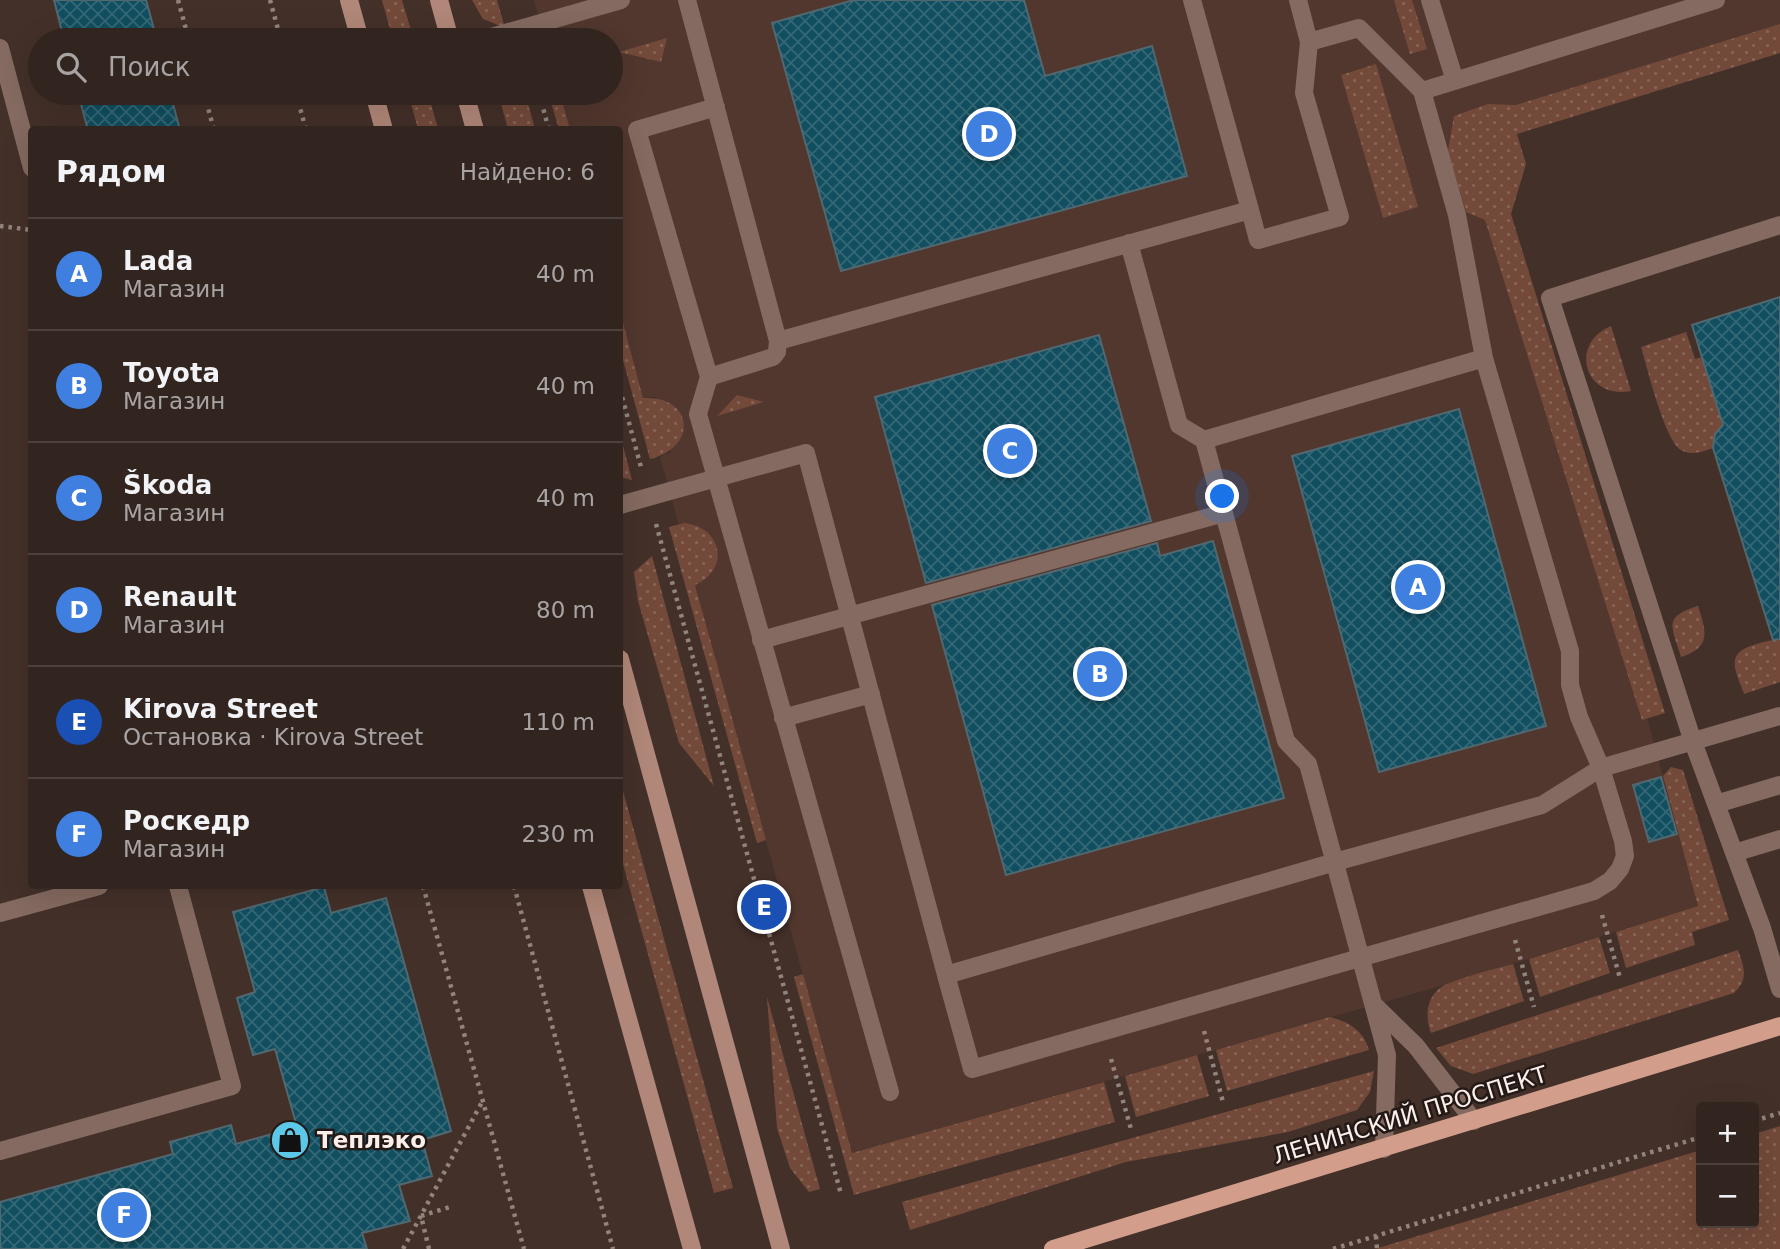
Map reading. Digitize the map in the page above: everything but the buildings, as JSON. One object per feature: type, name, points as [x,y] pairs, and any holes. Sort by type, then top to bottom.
[{"type":"main road","points":[[349,0],[357,28]]},
{"type":"main road","points":[[439,0],[447,28]]},
{"type":"main road","points":[[377,105],[383,126]]},
{"type":"main road","points":[[468,105],[474,126]]},
{"type":"main road","points":[[623,670],[781,1249]]},
{"type":"main road","points":[[592,889],[692,1249]]},
{"type":"main road","name":"ЛЕНИНСКИЙ ПРОСПЕКТ","points":[[1053,1249],[1780,1026]]},
{"type":"lane","points":[[523,28],[621,0]]},
{"type":"lane","points":[[687,0],[778,341],[777,352],[773,357],[709,377]]},
{"type":"lane","points":[[1192,0],[1258,240],[1340,217],[1304,93],[1309,42],[1298,0]]},
{"type":"lane","points":[[1430,0],[1455,81]]},
{"type":"lane","points":[[1422,91],[1716,0]]},
{"type":"lane","points":[[623,504],[806,453],[972,1069],[1594,891],[1610,881],[1620,869],[1625,856],[1623,841],[1601,768],[1570,685],[1570,651],[1485,358],[1457,215],[1422,91],[1359,28],[1309,42]]},
{"type":"lane","points":[[0,48],[28,154]]},
{"type":"lane","points":[[716,107],[637,130],[709,377],[698,414],[890,1092]]},
{"type":"lane","points":[[778,341],[1250,210]]},
{"type":"lane","points":[[1780,225],[1550,298],[1693,742],[1762,928],[1780,989]]},
{"type":"lane","points":[[1129,243],[1179,425],[1204,440],[1286,741],[1308,764],[1387,1055],[1384,1149]]},
{"type":"lane","points":[[1204,440],[1485,358]]},
{"type":"lane","points":[[761,640],[1224,513]]},
{"type":"lane","points":[[783,718],[871,694]]},
{"type":"lane","points":[[946,975],[1542,805],[1601,768],[1780,716]]},
{"type":"lane","points":[[1716,804],[1780,785]]},
{"type":"lane","points":[[1734,853],[1780,839]]},
{"type":"lane","points":[[0,913],[88,889]]},
{"type":"lane","points":[[0,1151],[232,1086],[178,889]]},
{"type":"lane","points":[[1374,1005],[1416,1046],[1474,1121]]},
{"type":"path","points":[[178,0],[186,28]]},
{"type":"path","points":[[270,0],[278,28]]},
{"type":"path","points":[[207,105],[213,126]]},
{"type":"path","points":[[299,105],[305,126]]},
{"type":"path","points":[[542,105],[548,126]]},
{"type":"path","points":[[0,226],[28,230]]},
{"type":"path","points":[[623,400],[841,1194]]},
{"type":"path","points":[[424,889],[524,1249]]},
{"type":"path","points":[[515,889],[612,1249]]},
{"type":"path","points":[[1594,891],[1620,978]]},
{"type":"path","points":[[1521,961],[1534,1007]]},
{"type":"path","points":[[1197,1005],[1223,1101]]},
{"type":"path","points":[[1103,1031],[1131,1129]]},
{"type":"path","points":[[403,1249],[483,1100]]},
{"type":"path","points":[[1759,1119],[1780,1113]]},
{"type":"path","points":[[1333,1249],[1696,1139]]},
{"type":"path","points":[[421,1216],[453,1206]]},
{"type":"path","points":[[421,1216],[429,1249]]},
{"type":"path","points":[[1376,1236],[1377,1249]]},
{"type":"shaded area","points":[[382,0],[402,0],[410,28],[390,28]]},
{"type":"shaded area","points":[[472,0],[497,0],[505,28],[483,19]]},
{"type":"shaded area","points":[[534,0],[1780,0],[1780,44],[1468,141],[1642,699],[1698,906],[1441,986],[852,1153],[695,584],[684,523],[679,525],[660,457],[671,452],[656,397],[643,398],[623,322],[623,126],[569,126],[563,105],[623,105],[623,28],[542,28]]},
{"type":"shaded area","points":[[1394,0],[1412,0],[1427,49],[1410,54]]},
{"type":"shaded area","points":[[1780,24],[1780,53],[1517,134],[1526,164],[1511,214],[1665,713],[1642,720],[1485,220],[1466,212],[1448,151],[1454,116],[1488,104],[1516,105]]},
{"type":"shaded area","points":[[667,38],[661,62],[623,51]]},
{"type":"shaded area","points":[[1376,64],[1418,207],[1383,218],[1341,75]]},
{"type":"shaded area","points":[[411,105],[431,105],[437,126],[417,126]]},
{"type":"shaded area","points":[[501,105],[528,105],[534,126],[507,126]]},
{"type":"shaded area","points":[[552,105],[563,105],[569,126],[558,126]]},
{"type":"shaded area","points":[[623,322],[643,398],[660,399],[672,405],[680,413],[684,423],[683,434],[677,444],[666,453],[650,459],[623,360]]},
{"type":"shaded area","points":[[1611,326],[1631,391],[1615,392],[1602,387],[1593,379],[1588,369],[1586,357],[1590,345],[1598,334]]},
{"type":"shaded area","points":[[1686,332],[1695,359],[1702,357],[1724,426],[1715,434],[1713,448],[1693,453],[1681,450],[1669,433],[1657,403],[1641,347]]},
{"type":"shaded area","points":[[737,395],[764,402],[717,416]]},
{"type":"shaded area","points":[[623,446],[632,480],[623,478]]},
{"type":"shaded area","points":[[684,523],[707,532],[714,540],[717,550],[714,569],[695,585],[766,840],[757,843],[669,527]]},
{"type":"shaded area","points":[[652,556],[714,786],[679,743],[638,601],[634,572]]},
{"type":"shaded area","points":[[1698,606],[1704,630],[1702,643],[1691,653],[1681,657],[1673,631],[1674,619]]},
{"type":"shaded area","points":[[1780,638],[1780,682],[1744,694],[1735,668],[1737,655],[1747,648]]},
{"type":"shaded area","points":[[1671,767],[1683,770],[1729,920],[1692,932],[1695,945],[1626,968],[1616,932],[1698,906],[1663,776]]},
{"type":"shaded area","points":[[623,791],[733,1188],[714,1193],[623,864]]},
{"type":"shaded area","points":[[1599,937],[1610,973],[1540,997],[1529,959]]},
{"type":"shaded area","points":[[1738,950],[1743,978],[1734,993],[1473,1074],[1451,1066],[1436,1048]]},
{"type":"shaded area","points":[[1513,964],[1524,1001],[1431,1033],[1428,1009],[1435,992],[1464,978]]},
{"type":"shaded area","points":[[803,974],[852,1153],[1104,1082],[1115,1122],[854,1195],[794,977]]},
{"type":"shaded area","points":[[767,997],[820,1189],[809,1192],[790,1168],[777,1128]]},
{"type":"shaded area","points":[[1330,1017],[1354,1028],[1363,1037],[1369,1050],[1227,1091],[1216,1050]]},
{"type":"shaded area","points":[[1197,1055],[1209,1096],[1136,1117],[1125,1076]]},
{"type":"shaded area","points":[[1374,1071],[1370,1092],[1357,1110],[1288,1132],[1126,1162],[910,1230],[902,1202]]},
{"type":"shaded area","points":[[1780,1126],[1780,1249],[1375,1249],[1696,1152],[1696,1228],[1759,1228],[1759,1132]]},
{"type":"place","name":"Renault","points":[[989,134]]},
{"type":"place","name":"Škoda","points":[[1010,451]]},
{"type":"place","name":"Lada","points":[[1418,587]]},
{"type":"place","name":"Toyota","points":[[1100,674]]},
{"type":"place","name":"Kirova Street","points":[[764,907]]},
{"type":"place","name":"Теплэко","points":[[290,1140]]},
{"type":"place","name":"Роскедр","points":[[124,1215]]}]
